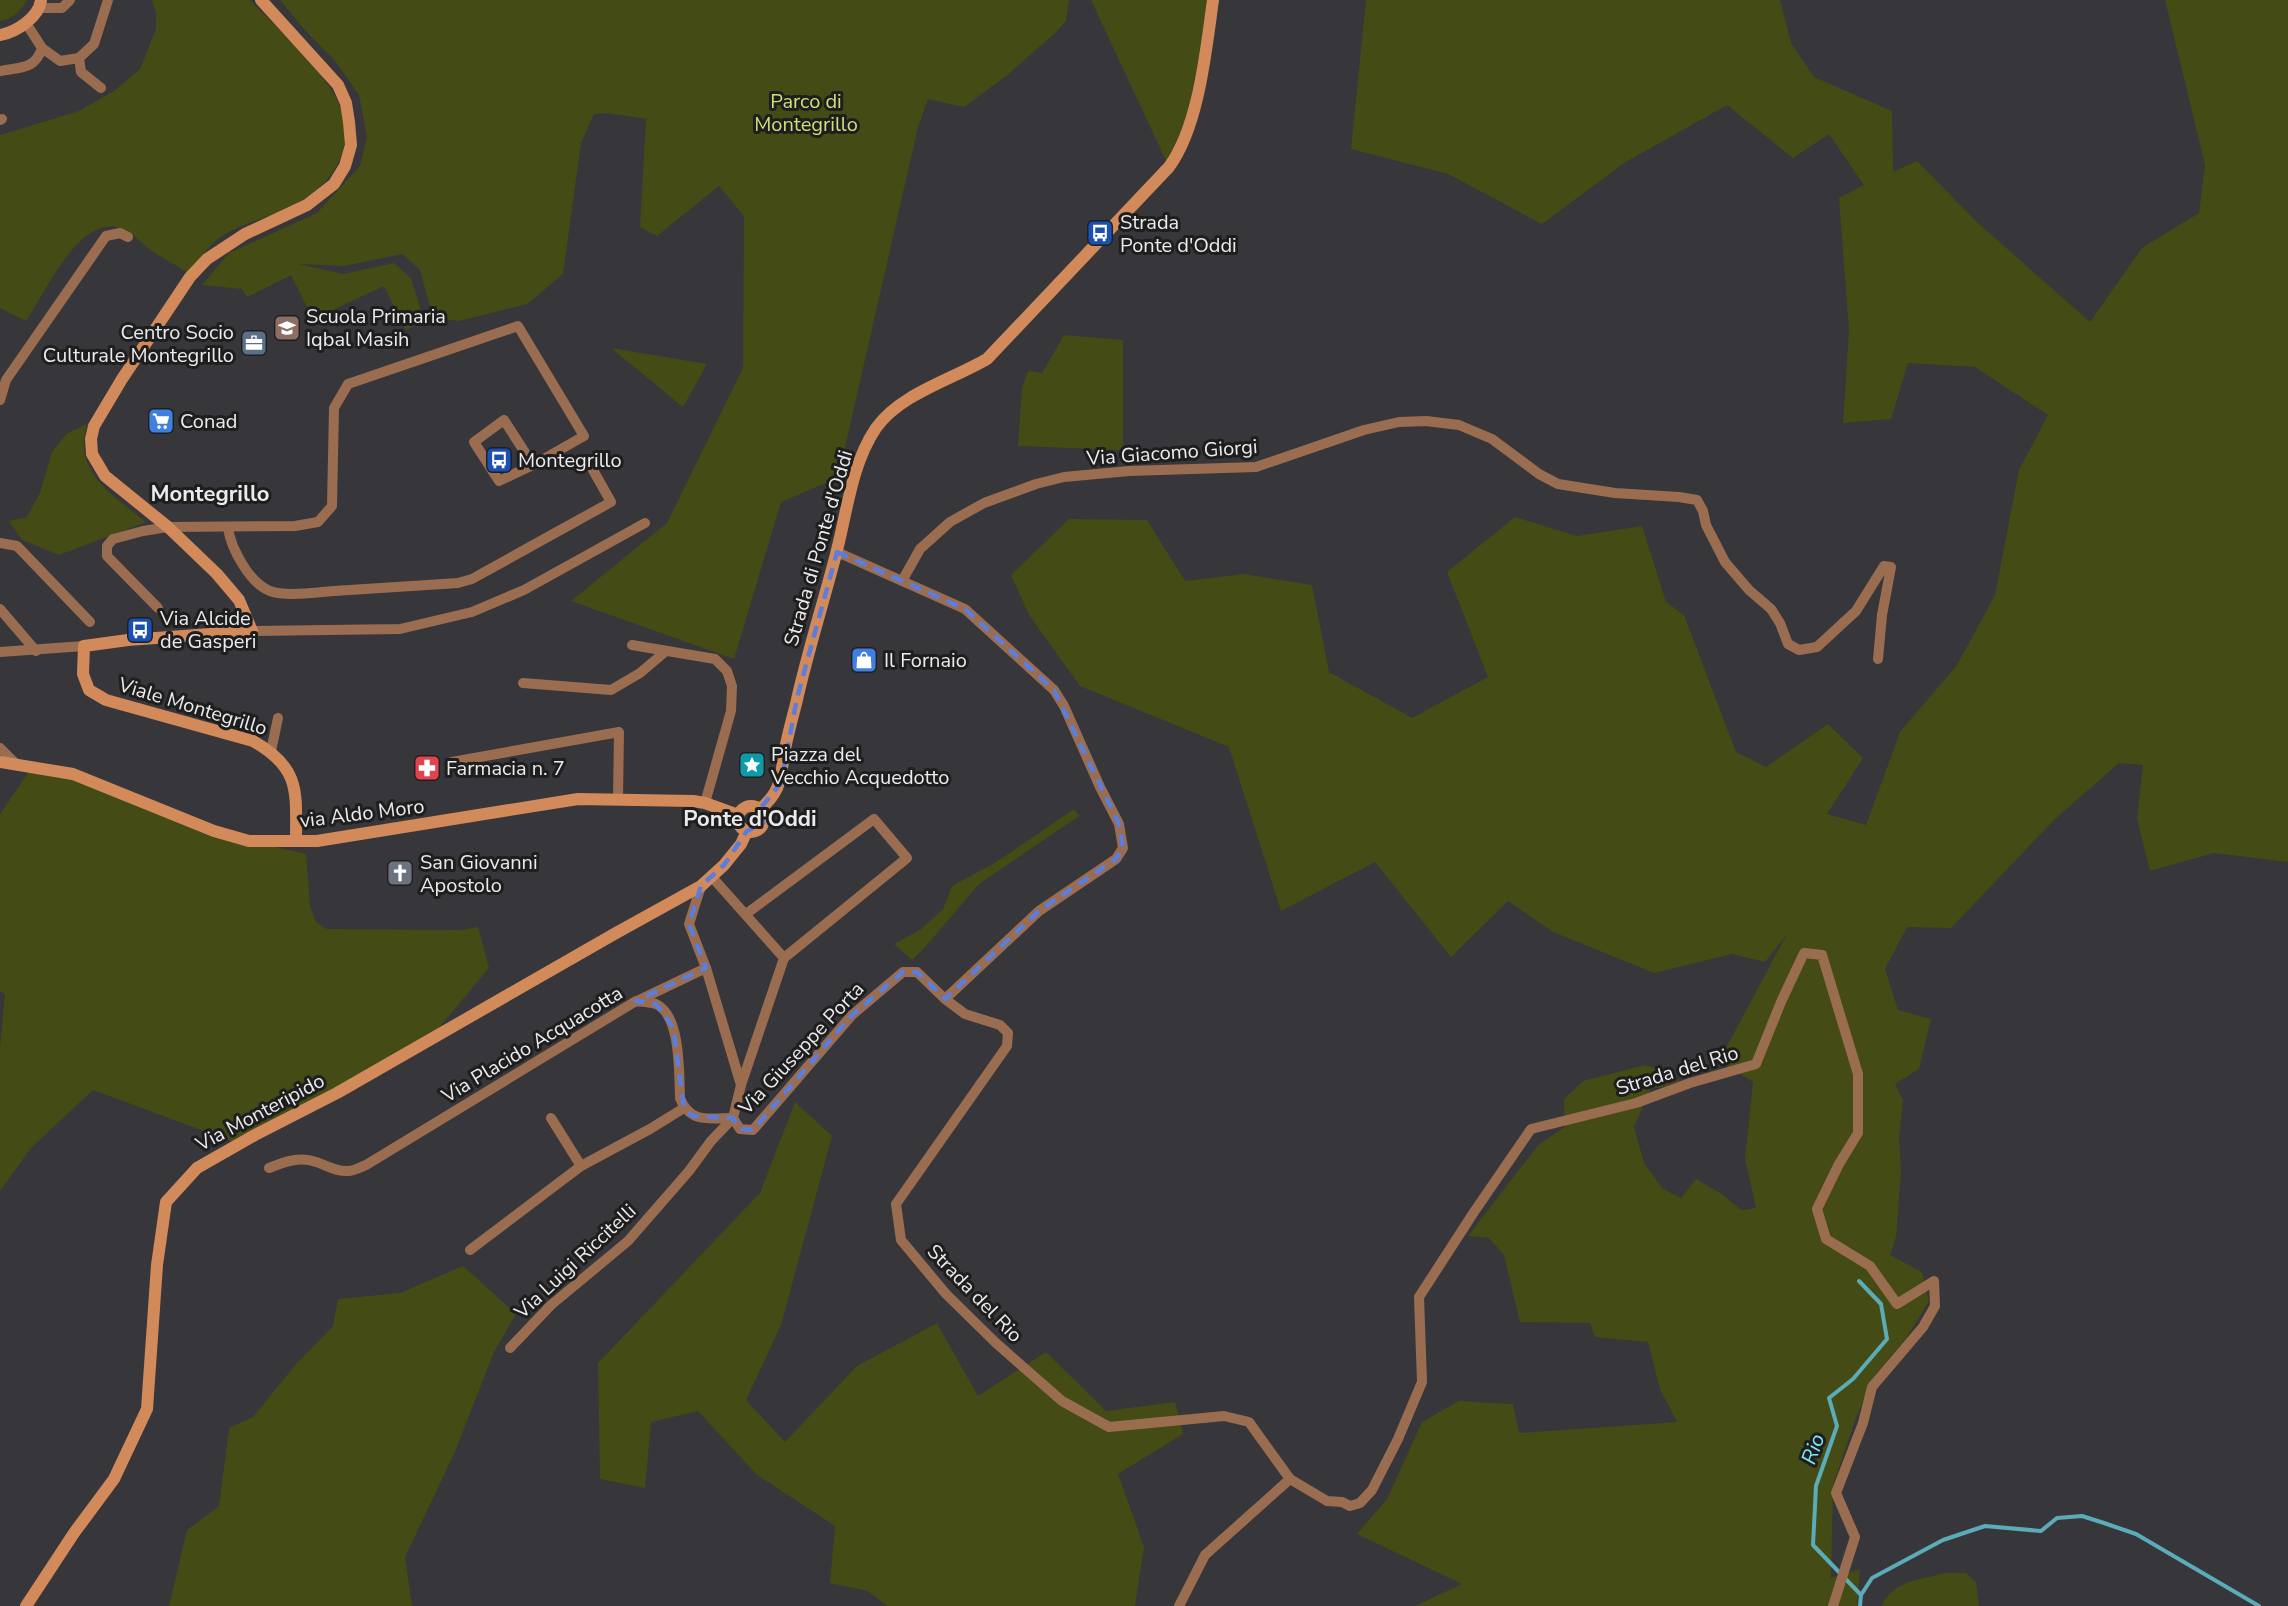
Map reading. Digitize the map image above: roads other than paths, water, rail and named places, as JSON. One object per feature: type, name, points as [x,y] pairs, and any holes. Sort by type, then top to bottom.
[{"type":"street","points":[[0,35],[26,23],[40,4],[62,8],[70,0]]},
{"type":"street","points":[[26,23],[42,48],[60,61],[79,58],[94,44],[108,0]]},
{"type":"street","points":[[252,631],[239,600],[168,527],[124,493],[98,467],[92,454],[91,439],[94,426],[122,379],[190,277],[207,259],[245,234],[307,205],[320,196],[334,184],[345,166],[351,145],[346,103],[338,85],[261,0]]},
{"type":"street","name":"Strada di Ponte d'Oddi","points":[[747,831],[757,830],[763,823],[764,818],[760,809],[772,800],[781,783],[785,749],[801,682],[837,552],[855,476],[876,428],[893,409],[923,390],[962,374],[987,359],[1176,157],[1183,144],[1197,96],[1213,0]]},
{"type":"street","points":[[0,70],[31,65],[39,59],[42,48]]},
{"type":"street","points":[[79,58],[81,72],[101,88]]},
{"type":"street","points":[[0,400],[6,380],[106,236],[120,233],[128,237]]},
{"type":"street","points":[[158,608],[107,556],[107,546],[113,539],[168,527],[296,526],[318,522],[332,506],[334,408],[348,384],[518,327],[584,435],[533,465],[499,481],[474,442],[504,420],[533,465]]},
{"type":"street","name":"Via Giacomo Giorgi","points":[[902,581],[920,549],[950,522],[984,503],[1036,484],[1064,477],[1129,471],[1256,466],[1364,430],[1399,422],[1426,421],[1460,425],[1492,439],[1539,474],[1558,484],[1615,493],[1697,500],[1703,511],[1706,525],[1725,562],[1749,590],[1771,609],[1780,623],[1788,644],[1799,650],[1817,647],[1856,611],[1884,566],[1891,567],[1882,615],[1878,659]]},
{"type":"street","points":[[228,528],[230,540],[242,563],[259,584],[270,591],[298,593],[458,583],[472,579],[611,502],[593,470]]},
{"type":"street","points":[[0,652],[36,651],[128,640],[252,631],[400,629],[472,612],[524,590],[645,523]]},
{"type":"street","points":[[0,543],[17,546],[90,622]]},
{"type":"street","points":[[837,552],[965,609],[1054,690],[1064,706],[1100,788],[1119,824],[1123,848],[1116,859],[1039,911],[945,999]]},
{"type":"street","points":[[0,609],[36,651]]},
{"type":"street","points":[[632,645],[715,659],[727,671],[732,686],[730,711],[705,803]]},
{"type":"street","name":"Viale Montegrillo","points":[[84,646],[82,674],[89,690],[97,695],[106,700],[253,741],[271,751],[286,768],[296,789],[296,841]]},
{"type":"street","points":[[523,683],[611,690],[640,673],[666,651]]},
{"type":"street","points":[[271,751],[278,718]]},
{"type":"street","points":[[452,762],[619,732],[618,799]]},
{"type":"street","points":[[0,748],[16,764]]},
{"type":"street","name":"via Aldo Moro","points":[[0,762],[73,774],[214,831],[249,841],[316,841],[403,829],[578,799],[676,799],[705,803],[738,815]]},
{"type":"street","points":[[747,831],[739,825],[740,810],[750,805],[760,809]]},
{"type":"street","points":[[470,1250],[581,1166],[684,1108],[693,1116],[734,1113],[741,1085],[784,958],[907,858],[874,819],[746,914]]},
{"type":"street","name":"Via Monteripido","points":[[26,1606],[74,1533],[114,1479],[147,1409],[157,1265],[166,1202],[197,1168],[337,1093],[701,886],[741,844],[747,831]]},
{"type":"street","points":[[712,877],[784,958]]},
{"type":"street","points":[[701,886],[689,924],[706,968],[741,1085]]},
{"type":"street","name":"Strada del Rio","points":[[945,999],[965,1014],[1000,1025],[1008,1033],[1007,1046],[896,1204],[901,1240],[946,1294],[996,1343],[1062,1401],[1109,1427],[1224,1416],[1249,1422],[1290,1479],[1327,1501],[1342,1502],[1350,1506],[1360,1503],[1372,1490],[1398,1439],[1422,1382],[1419,1297],[1531,1129],[1636,1103],[1690,1083],[1756,1064],[1780,1002],[1804,953],[1822,955],[1858,1074],[1858,1133],[1839,1164],[1817,1209],[1826,1239],[1870,1266],[1897,1304],[1934,1281],[1935,1306],[1923,1327],[1872,1387],[1863,1424],[1836,1493],[1855,1537],[1833,1606]]},
{"type":"street","points":[[636,1001],[706,968]]},
{"type":"street","name":"Via Giuseppe Porta","points":[[734,1113],[740,1129],[753,1130],[852,1015],[903,972],[917,972],[945,999]]},
{"type":"street","name":"Via Placido Acquacotta","points":[[269,1168],[282,1162],[306,1159],[332,1169],[348,1171],[366,1165],[636,1001],[656,1004],[667,1013],[673,1027],[680,1098],[684,1108]]},
{"type":"street","name":"Via Luigi Riccitelli","points":[[510,1348],[550,1305],[628,1241],[689,1171],[734,1113]]},
{"type":"street","points":[[551,1118],[581,1166]]},
{"type":"street","points":[[1179,1606],[1206,1555],[1290,1479]]},
{"type":"waterway","name":"Rio","points":[[1859,1281],[1881,1304],[1887,1339],[1853,1379],[1829,1398],[1837,1426],[1816,1486],[1813,1545],[1861,1595],[1860,1606]]},
{"type":"waterway","points":[[1861,1595],[1872,1578],[1943,1540],[1985,1526],[2041,1531],[2057,1518],[2082,1516],[2136,1534],[2259,1606]]},
{"type":"place","name":"Strada Ponte d'Oddi","points":[[1100,233]]},
{"type":"place","name":"Scuola Primaria Iqbal Masih","points":[[287,328]]},
{"type":"place","name":"Centro Socio Culturale Montegrillo","points":[[254,343]]},
{"type":"place","name":"Conad","points":[[161,421]]},
{"type":"place","name":"Montegrillo","points":[[499,460]]},
{"type":"place","name":"Via Alcide de Gasperi","points":[[140,630]]},
{"type":"place","name":"Il Fornaio","points":[[864,660]]},
{"type":"place","name":"Piazza del Vecchio Acquedotto","points":[[752,765]]},
{"type":"place","name":"Farmacia n. 7","points":[[427,768]]},
{"type":"place","name":"San Giovanni Apostolo","points":[[400,873]]},
{"type":"district","name":"Montegrillo","points":[[210,493]]},
{"type":"district","name":"Ponte d'Oddi","points":[[750,818]]},
{"type":"park label","name":"Parco di Montegrillo","points":[[806,112]]}]
